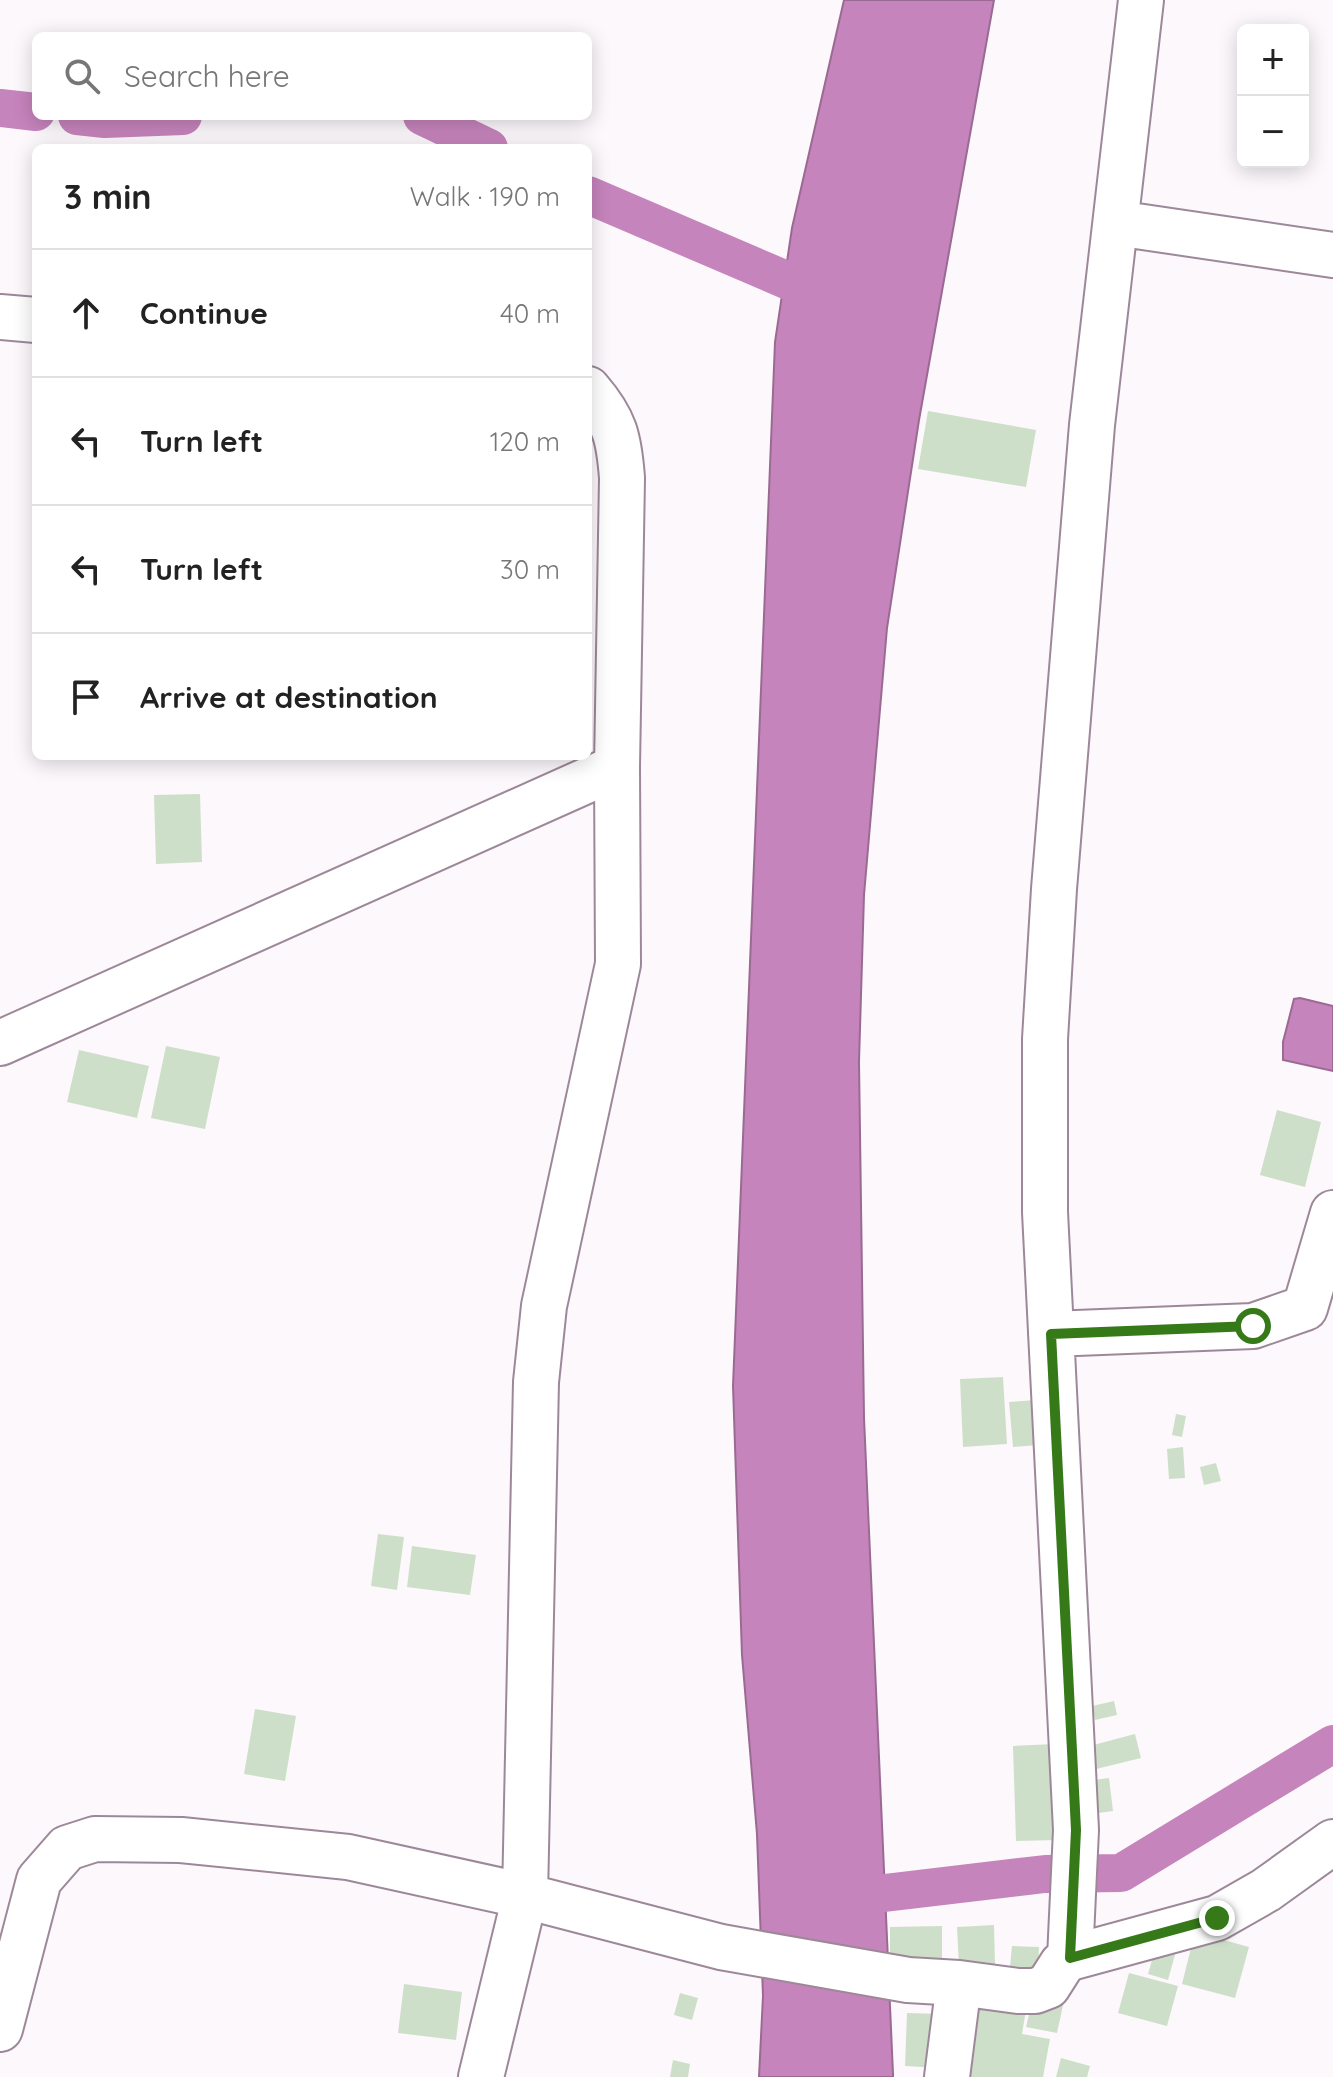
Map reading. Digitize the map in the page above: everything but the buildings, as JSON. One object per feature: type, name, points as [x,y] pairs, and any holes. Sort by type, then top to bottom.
[{"type":"street","points":[[0,2029],[39,1880],[67,1848],[95,1839],[181,1840],[348,1857],[525,1896],[721,1947],[908,1980],[1035,1991],[1048,1986],[1062,1964],[1071,1941],[1076,1830],[1045,1212],[1045,1039],[1054,889],[1092,425],[1141,0]]},
{"type":"street","points":[[1116,223],[1333,255]]},
{"type":"street","points":[[0,317],[32,320]]},
{"type":"street","points":[[481,2077],[525,1896],[536,1382],[544,1306],[618,964],[617,767],[622,478],[619,439],[604,406],[592,393]]},
{"type":"street","points":[[0,1043],[617,767]]},
{"type":"street","points":[[1051,1334],[1253,1326],[1305,1308],[1333,1213]]},
{"type":"street","points":[[1071,1941],[1217,1918],[1266,1890],[1333,1842]]},
{"type":"street","points":[[947,2077],[959,1983]]},
{"type":"shaded area","points":[[844,0],[994,0],[919,420],[887,628],[864,895],[859,1062],[864,1418],[893,2077],[759,2077],[763,1996],[757,1834],[742,1655],[733,1386],[775,342],[792,228]]},
{"type":"shaded area","points":[[1294,999],[1333,1006],[1333,1071],[1283,1060],[1283,1042]]},
{"type":"waterway","points":[[0,108],[32,112]]},
{"type":"waterway","points":[[430,120],[481,144]]},
{"type":"waterway","points":[[592,197],[833,300]]},
{"type":"waterway","points":[[834,1899],[1045,1874],[1121,1873],[1333,1744]]},
{"type":"route","points":[[1217,1918],[1070,1958],[1076,1830],[1051,1334],[1253,1326]]}]
